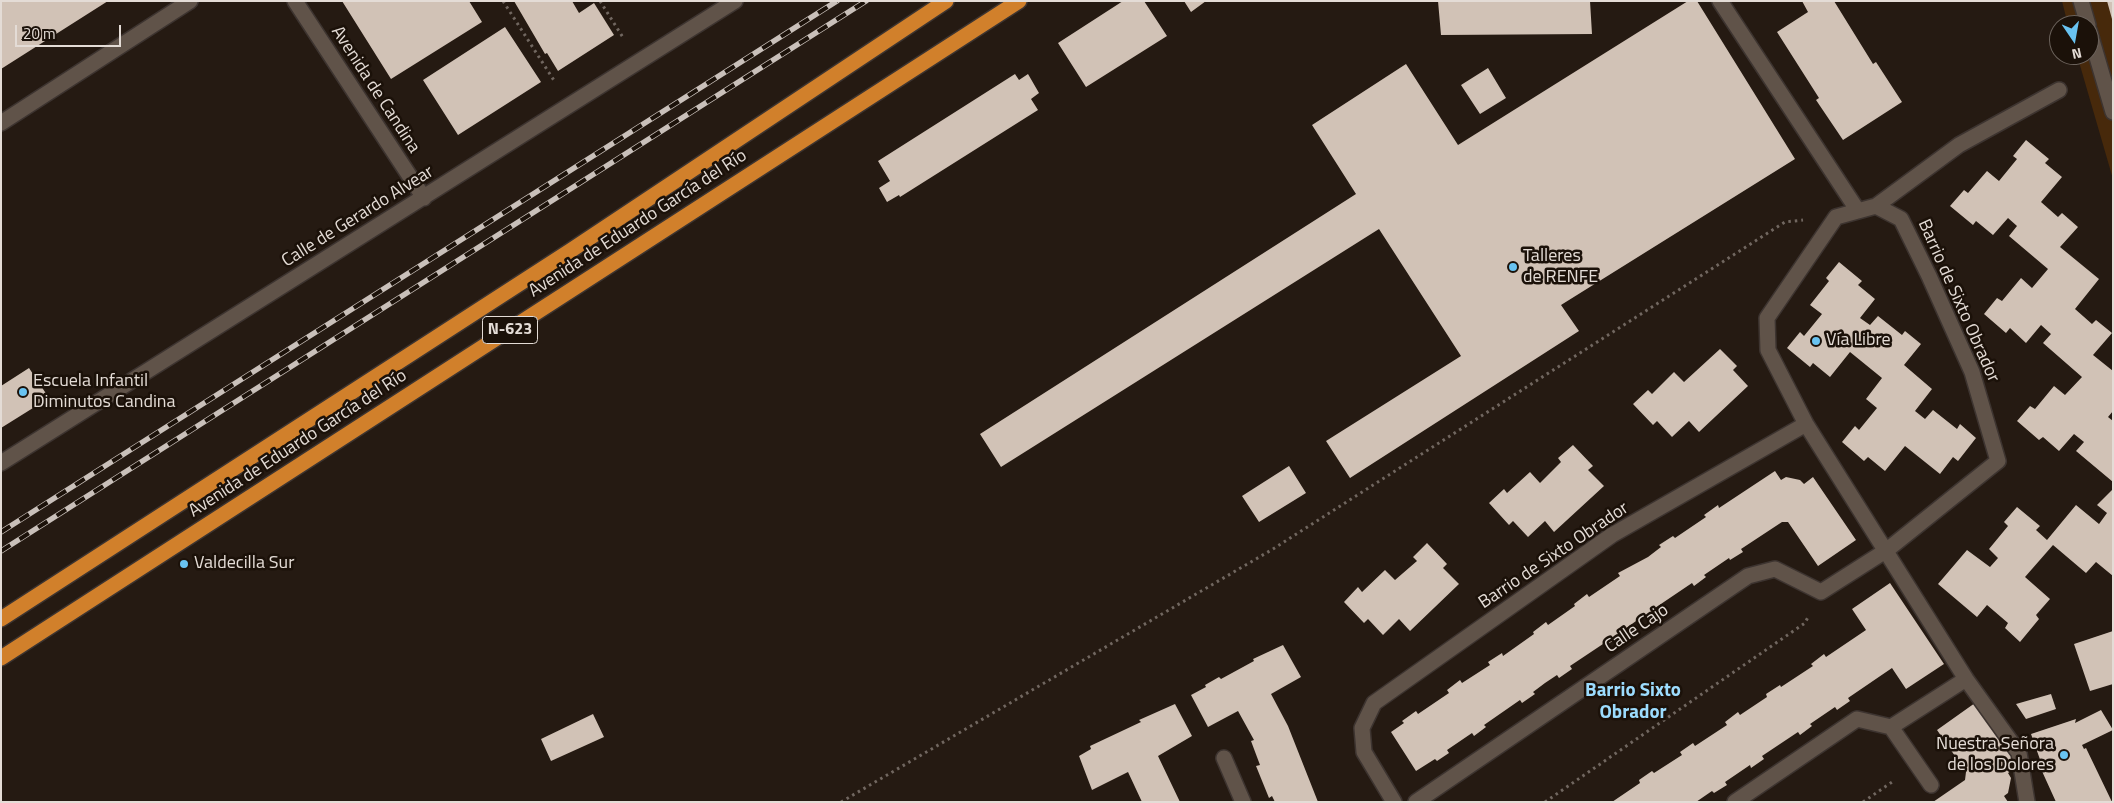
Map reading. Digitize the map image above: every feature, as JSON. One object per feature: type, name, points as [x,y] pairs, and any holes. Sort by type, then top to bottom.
[{"type":"highway","name":"Avenida de Eduardo García del Río","points":[[1,617],[570,251],[946,1]]},
{"type":"highway","name":"Avenida de Eduardo García del Río","points":[[1,658],[1019,1]]},
{"type":"street","points":[[1,123],[190,1]]},
{"type":"street","name":"Avenida de Candina","points":[[295,1],[424,198]]},
{"type":"street","name":"Calle de Gerardo Alvear","points":[[1,463],[735,1]]},
{"type":"street","points":[[1720,1],[1858,211]]},
{"type":"street","points":[[2081,1],[2085,15]]},
{"type":"street","points":[[2099,64],[2113,112]]},
{"type":"street","points":[[2027,802],[2020,753],[1966,679],[1888,550],[1806,424],[1768,350],[1766,318],[1836,217],[1876,206],[1959,145],[2059,90]]},
{"type":"street","name":"Barrio de Sixto Obrador","points":[[1876,206],[1901,219],[1929,276],[1972,372],[1998,461],[1888,550]]},
{"type":"street","name":"Barrio de Sixto Obrador","points":[[1394,802],[1364,752],[1362,728],[1374,703],[1612,535],[1806,424]]},
{"type":"street","points":[[1821,592],[1888,550]]},
{"type":"street","name":"Calle Cajo","points":[[1416,802],[1748,576],[1775,569],[1821,592]]},
{"type":"street","points":[[1891,727],[1966,679]]},
{"type":"street","points":[[1735,802],[1857,719],[1891,727],[1931,785]]},
{"type":"street","points":[[1224,758],[1243,802]]},
{"type":"path","points":[[503,1],[556,83]]},
{"type":"path","points":[[600,1],[624,39]]},
{"type":"path","points":[[841,802],[1273,549],[1785,222],[1836,217]]},
{"type":"path","points":[[1545,802],[1805,623],[1821,592]]},
{"type":"path","points":[[1863,802],[1918,765]]},
{"type":"shaded area","points":[[2062,1],[2113,1],[2113,179],[2080,65],[2099,65],[2099,15],[2066,15]]},
{"type":"building","points":[[1,1],[108,1],[1,69]]},
{"type":"building","points":[[342,1],[469,1],[482,22],[391,79]]},
{"type":"building","points":[[514,1],[572,1],[579,13],[594,3],[614,35],[558,71],[547,53],[545,54]]},
{"type":"building","points":[[1123,1],[1144,1],[1167,36],[1086,87],[1058,43]]},
{"type":"building","points":[[1184,1],[1206,1],[1191,12]]},
{"type":"building","points":[[1438,1],[1590,1],[1592,34],[1441,35]]},
{"type":"building","name":"Talleres de RENFE","points":[[1688,1],[1697,1],[1795,159],[1561,305],[1579,331],[1350,478],[1326,441],[1461,356],[1379,229],[1001,467],[980,434],[1356,194],[1312,125],[1406,64],[1458,145]]},
{"type":"building","points":[[1802,1],[1834,1],[1873,64],[1876,62],[1902,102],[1843,140],[1816,100],[1819,98],[1777,32],[1808,12]]},
{"type":"building","points":[[2107,1],[2113,1],[2113,19],[2112,19]]},
{"type":"building","points":[[505,27],[541,82],[458,135],[423,80]]},
{"type":"building","points":[[1488,68],[1506,98],[1480,114],[1461,85]]},
{"type":"building","points":[[1015,74],[1019,80],[1028,74],[1039,93],[1031,99],[1038,110],[900,197],[899,195],[887,202],[879,188],[890,181],[878,161]]},
{"type":"building","points":[[2026,140],[2049,159],[2045,163],[2062,177],[2041,202],[2058,217],[2062,213],[2078,227],[2060,247],[2099,279],[2075,309],[2092,324],[2096,320],[2112,333],[2093,355],[2113,371],[2113,411],[2108,417],[2113,421],[2113,482],[2076,451],[2084,442],[2074,434],[2059,451],[2043,437],[2039,440],[2017,421],[2030,406],[2035,409],[2054,386],[2065,395],[2082,377],[2043,343],[2051,334],[2041,325],[2026,343],[2010,328],[2006,333],[1984,314],[1997,298],[2002,301],[2021,278],[2032,288],[2048,269],[2009,236],[2017,226],[2008,218],[1993,235],[1976,221],[1973,225],[1950,206],[1964,190],[1968,193],[1987,171],[1999,181],[2017,159],[2013,156]]},
{"type":"building","points":[[1839,262],[1862,281],[1858,285],[1875,299],[1860,318],[1870,325],[1878,316],[1902,335],[1905,331],[1921,344],[1904,365],[1932,389],[1915,411],[1925,419],[1933,410],[1957,429],[1960,424],[1976,438],[1958,461],[1953,457],[1940,474],[1905,446],[1885,471],[1868,457],[1864,461],[1842,442],[1855,426],[1859,430],[1877,408],[1866,399],[1882,378],[1850,352],[1830,377],[1813,363],[1810,367],[1787,348],[1800,332],[1804,336],[1822,314],[1810,305],[1829,281],[1826,278]]},
{"type":"building","points":[[1720,349],[1737,366],[1733,370],[1748,386],[1699,432],[1689,421],[1672,437],[1657,421],[1653,425],[1633,404],[1648,390],[1652,394],[1674,372],[1684,382]]},
{"type":"building","name":"Escuela Infantil Diminutos Candina","points":[[29,368],[49,398],[1,428],[1,386]]},
{"type":"building","points":[[1573,445],[1593,466],[1588,470],[1604,486],[1554,532],[1545,521],[1528,537],[1513,521],[1509,525],[1489,503],[1504,489],[1507,493],[1530,472],[1540,483],[1561,462],[1558,458]]},
{"type":"building","points":[[1289,466],[1306,493],[1259,522],[1242,496]]},
{"type":"building","points":[[1775,471],[1781,480],[1786,477],[1800,480],[1804,484],[1813,477],[1856,540],[1818,566],[1788,522],[1782,522],[1741,549],[1743,552],[1730,560],[1729,558],[1704,575],[1706,577],[1694,586],[1692,583],[1655,608],[1657,611],[1645,619],[1643,616],[1618,634],[1620,636],[1608,644],[1606,642],[1570,666],[1572,669],[1559,678],[1557,675],[1533,692],[1535,694],[1522,703],[1520,700],[1484,725],[1486,727],[1474,736],[1472,733],[1447,750],[1449,753],[1416,771],[1391,732],[1404,723],[1402,721],[1416,711],[1418,714],[1449,693],[1447,690],[1460,680],[1462,683],[1490,665],[1488,662],[1502,653],[1503,656],[1534,634],[1533,632],[1546,622],[1548,625],[1575,606],[1574,604],[1587,594],[1589,597],[1620,576],[1618,573],[1648,557],[1661,547],[1659,545],[1673,536],[1675,538],[1706,517],[1704,515],[1718,505],[1719,508]]},
{"type":"building","points":[[2113,489],[2113,576],[2096,562],[2086,573],[2053,545],[2025,577],[2050,599],[2036,615],[2039,619],[2020,642],[2005,628],[2008,623],[1987,605],[1977,617],[1938,584],[1967,550],[1990,567],[1998,558],[1989,549],[2008,526],[2004,522],[2017,507],[2040,526],[2036,530],[2047,540],[2076,505],[2099,524],[2107,513],[2097,505]]},
{"type":"building","points":[[1427,543],[1447,564],[1443,568],[1459,584],[1410,631],[1399,619],[1383,635],[1368,619],[1364,623],[1344,602],[1358,587],[1362,592],[1385,570],[1395,580],[1417,561],[1413,557]]},
{"type":"building","points":[[1890,583],[1944,664],[1906,689],[1892,668],[1848,698],[1850,701],[1837,710],[1835,707],[1810,724],[1812,726],[1800,735],[1798,732],[1762,756],[1764,759],[1751,768],[1750,765],[1725,782],[1727,785],[1714,793],[1712,791],[1696,802],[1612,802],[1640,783],[1639,780],[1652,771],[1654,773],[1682,755],[1680,752],[1693,743],[1695,746],[1727,725],[1725,722],[1738,712],[1740,715],[1767,697],[1766,694],[1780,685],[1781,687],[1813,666],[1811,664],[1824,654],[1826,657],[1866,630],[1852,609]]},
{"type":"building","points":[[2113,631],[2113,684],[2090,691],[2074,644]]},
{"type":"building","points":[[1283,645],[1301,677],[1271,694],[1288,726],[1318,802],[1275,802],[1272,796],[1269,798],[1256,766],[1260,765],[1251,741],[1254,740],[1238,711],[1208,727],[1191,695],[1219,677],[1221,679],[1254,661],[1253,659]]},
{"type":"building","points":[[2051,694],[2056,709],[2026,719],[2016,704]]},
{"type":"building","points":[[1975,703],[1998,731],[1995,733],[2018,766],[2008,773],[2011,778],[2008,793],[2004,796],[2008,802],[1933,802],[1965,780],[1966,772],[1937,730]]},
{"type":"building","points":[[1175,704],[1192,736],[1158,756],[1180,802],[1142,802],[1128,772],[1092,790],[1079,756],[1091,749],[1090,746],[1141,722],[1139,720]]},
{"type":"building","name":"Nuestra Señora de los Dolores","points":[[2101,710],[2113,730],[2082,745],[2084,749],[2086,748],[2112,802],[2056,802],[2041,769],[2043,768],[2031,734],[2076,719],[2075,723]]},
{"type":"building","points":[[593,714],[604,737],[551,761],[541,739]]},
{"type":"railway","points":[[1,532],[837,1]]},
{"type":"railway","points":[[1,551],[866,1]]},
{"type":"place","name":"Talleres de RENFE","points":[[1513,267]]},
{"type":"place","name":"Vía Libre","points":[[1816,341]]},
{"type":"place","name":"Escuela Infantil Diminutos Candina","points":[[23,392]]},
{"type":"place","name":"Valdecilla Sur","points":[[184,564]]},
{"type":"place","name":"Nuestra Señora de los Dolores","points":[[2064,755]]},
{"type":"district","name":"Barrio Sixto Obrador","points":[[1633,702]]}]
